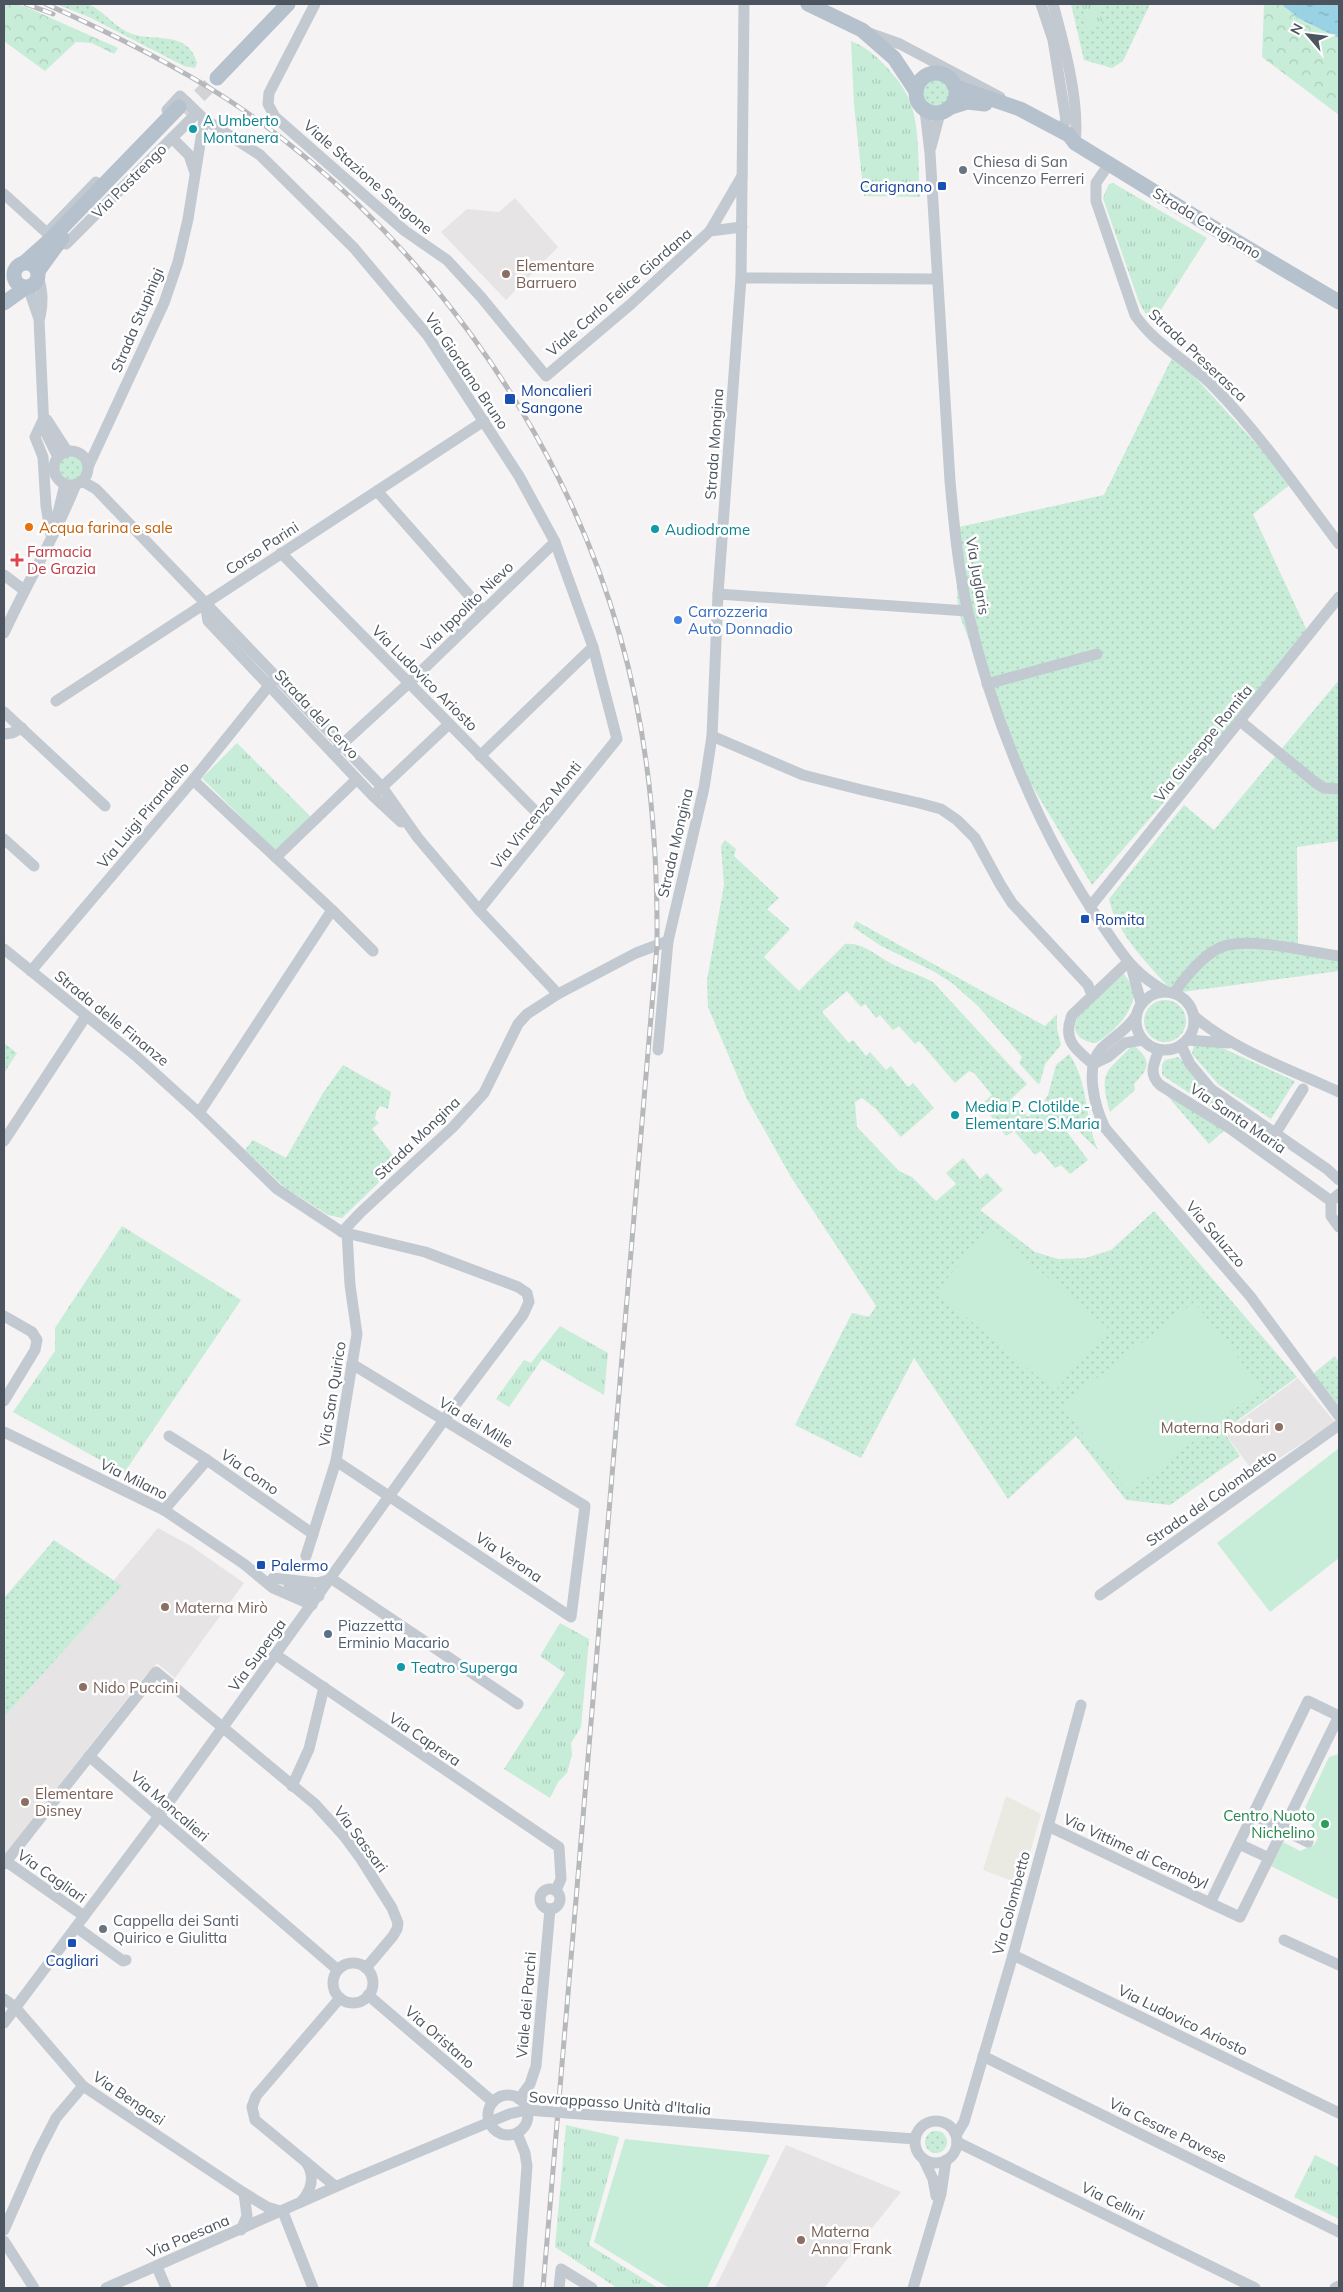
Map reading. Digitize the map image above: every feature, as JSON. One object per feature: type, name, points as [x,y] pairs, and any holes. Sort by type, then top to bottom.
[{"type":"main road","points":[[280,4],[215,76],[288,4]]},
{"type":"main road","name":"Strada Carignano","points":[[808,4],[862,30],[894,58],[916,90]]},
{"type":"main road","name":"Strada Carignano","points":[[894,58],[930,74]]},
{"type":"main road","points":[[930,74],[945,74],[956,87],[956,96],[938,110],[917,101],[916,90],[922,79],[930,74]]},
{"type":"main road","name":"Strada Carignano","points":[[956,87],[1006,104],[1061,130],[1069,135],[1075,143],[1339,302]]},
{"type":"main road","name":"Strada Carignano","points":[[938,110],[967,102],[992,106],[1021,118],[1064,142],[1075,143]]},
{"type":"main road","name":"Via Pastrengo","points":[[4,284],[189,109]]},
{"type":"main road","name":"Via Pastrengo","points":[[4,303],[32,280],[53,238]]},
{"type":"main road","points":[[34,265],[32,280],[15,280],[19,268],[34,265]]},
{"type":"street","points":[[238,64],[298,4]]},
{"type":"street","name":"Viale Stazione Sangone","points":[[315,4],[269,93],[269,109],[275,117],[422,244],[447,260],[481,297],[546,376]]},
{"type":"street","name":"Strada Mongina","points":[[658,1050],[668,941],[704,788],[712,736],[718,594],[741,278],[744,4]]},
{"type":"street","points":[[1041,4],[1053,40],[1065,111],[1066,120],[1061,130]]},
{"type":"street","points":[[1053,4],[1062,38],[1077,123],[1075,143]]},
{"type":"street","name":"Strada Carignano","points":[[862,30],[900,44],[1000,96],[1006,104]]},
{"type":"street","name":"Via Pastrengo","points":[[53,238],[66,244],[172,138],[189,109]]},
{"type":"street","name":"Strada Stupinigi","points":[[4,633],[80,478],[99,444],[164,303],[178,262],[195,174],[189,109]]},
{"type":"street","name":"Via Giordano Bruno","points":[[189,109],[260,155],[354,248],[428,336],[519,476],[555,542],[594,647],[616,739]]},
{"type":"street","name":"Via Juglaris","points":[[938,110],[930,153],[936,279],[954,528],[967,611],[987,684],[1012,753],[1062,862],[1129,964],[1146,981],[1169,992]]},
{"type":"street","points":[[172,138],[189,155],[195,174]]},
{"type":"street","name":"Strada Preserasca","points":[[1110,164],[1100,174],[1096,183],[1096,201],[1135,315],[1145,329],[1212,385],[1238,413],[1339,544]]},
{"type":"street","points":[[710,231],[742,175]]},
{"type":"street","points":[[4,194],[53,238]]},
{"type":"street","name":"Viale Carlo Felice Giordana","points":[[546,376],[631,304],[710,231],[742,227]]},
{"type":"street","points":[[741,278],[936,279]]},
{"type":"street","points":[[32,280],[39,319],[45,416],[63,454]]},
{"type":"street","points":[[45,416],[35,437],[44,458],[46,506],[52,535]]},
{"type":"street","name":"Corso Parini","points":[[56,701],[484,421]]},
{"type":"street","name":"Strada Stupinigi","points":[[83,456],[99,444]]},
{"type":"street","points":[[76,452],[83,456],[80,478],[61,481],[55,472],[55,462],[63,454],[76,452]]},
{"type":"street","name":"Strada del Cervo","points":[[80,478],[96,489],[205,603],[357,779],[418,838]]},
{"type":"street","points":[[377,491],[483,611]]},
{"type":"street","name":"Via Ippolito Nievo","points":[[333,752],[409,683],[555,542]]},
{"type":"street","name":"Via Ludovico Ariosto","points":[[281,553],[548,824]]},
{"type":"street","points":[[4,575],[24,590]]},
{"type":"street","points":[[718,594],[967,611]]},
{"type":"street","name":"Via Giuseppe Romita","points":[[1090,907],[1339,597]]},
{"type":"street","points":[[480,756],[594,647]]},
{"type":"street","points":[[987,684],[1097,654]]},
{"type":"street","name":"Strada del Cervo","points":[[272,681],[342,744],[382,787],[418,838],[479,910],[558,994]]},
{"type":"street","name":"Via Luigi Pirandello","points":[[31,971],[193,780],[272,681]]},
{"type":"street","points":[[4,712],[105,806]]},
{"type":"street","points":[[1240,721],[1316,783],[1324,788],[1339,789]]},
{"type":"street","points":[[373,796],[449,724]]},
{"type":"street","points":[[4,734],[12,734],[22,728]]},
{"type":"street","points":[[712,736],[803,775],[919,802],[941,809],[957,820],[976,838],[1012,903],[1088,985],[1092,994]]},
{"type":"street","name":"Via Vincenzo Monti","points":[[479,910],[616,739]]},
{"type":"street","points":[[276,857],[357,779]]},
{"type":"street","points":[[193,780],[373,951]]},
{"type":"street","points":[[4,839],[34,866]]},
{"type":"street","points":[[200,1113],[332,910]]},
{"type":"street","name":"Strada Mongina","points":[[345,1232],[360,1212],[453,1127],[484,1093],[518,1024],[526,1014],[558,994],[636,953],[668,941]]},
{"type":"street","points":[[1169,992],[1204,958],[1223,946],[1247,942],[1339,956]]},
{"type":"street","name":"Strada delle Finanze","points":[[4,949],[136,1056],[200,1113],[277,1189],[345,1232],[425,1252],[510,1284],[527,1293],[529,1302]]},
{"type":"street","points":[[1092,1064],[1069,1041],[1067,1026],[1072,1015],[1092,994],[1129,964]]},
{"type":"street","name":"Via Juglaris","points":[[1129,964],[1141,1003]]},
{"type":"street","points":[[1092,1064],[1100,1050],[1128,1028],[1141,1003],[1156,993],[1169,992],[1186,1000],[1194,1016],[1211,1030],[1237,1045],[1339,1092]]},
{"type":"street","points":[[4,1141],[86,1016]]},
{"type":"street","points":[[1135,1017],[1138,1033],[1142,1040],[1159,1050],[1174,1049],[1184,1043],[1192,1032],[1194,1016]]},
{"type":"street","points":[[1092,1064],[1108,1057],[1126,1043],[1142,1040]]},
{"type":"street","points":[[1184,1043],[1237,1045]]},
{"type":"street","name":"Via Santa Maria","points":[[1184,1043],[1190,1064],[1211,1089],[1327,1169],[1339,1180]]},
{"type":"street","name":"Via Santa Maria","points":[[1159,1050],[1152,1071],[1155,1080],[1335,1197],[1331,1216],[1339,1227]]},
{"type":"street","name":"Via Saluzzo","points":[[1092,1064],[1094,1094],[1099,1117],[1105,1128],[1250,1296],[1339,1416]]},
{"type":"street","points":[[1259,1148],[1273,1132],[1303,1088]]},
{"type":"street","name":"Via San Quirico","points":[[306,1556],[336,1461],[357,1334],[345,1232]]},
{"type":"street","name":"Via Superga","points":[[4,2023],[159,1816],[332,1579],[444,1420],[523,1315],[529,1302]]},
{"type":"street","points":[[4,1316],[32,1332],[37,1340],[35,1350],[4,1401]]},
{"type":"street","name":"Via dei Mille","points":[[352,1364],[585,1506]]},
{"type":"street","name":"Strada del Colombetto","points":[[1100,1595],[1339,1425]]},
{"type":"street","name":"Via Milano","points":[[4,1432],[164,1510],[244,1564],[273,1588],[287,1594],[315,1600]]},
{"type":"street","name":"Via Como","points":[[169,1436],[207,1460],[313,1534]]},
{"type":"street","points":[[164,1510],[207,1460]]},
{"type":"street","name":"Via Verona","points":[[336,1461],[571,1617],[585,1506]]},
{"type":"street","name":"Via Milano","points":[[244,1564],[315,1600]]},
{"type":"street","points":[[273,1578],[317,1583],[332,1579],[518,1704]]},
{"type":"street","points":[[287,1594],[298,1609],[299,1623]]},
{"type":"street","name":"Via Caprera","points":[[276,1654],[559,1847]]},
{"type":"street","name":"Via Sassari","points":[[89,1756],[156,1672],[315,1804],[344,1836],[361,1859],[396,1915],[397,1929],[366,1968]]},
{"type":"street","points":[[292,1786],[309,1750],[324,1688]]},
{"type":"street","name":"Via Vittime di Cernobyl","points":[[1048,1826],[1210,1903],[1240,1917],[1339,1715],[1308,1701],[1210,1903]]},
{"type":"street","name":"Via Colombetto","points":[[913,2288],[936,2211],[946,2160],[954,2153],[956,2139],[984,2056],[1081,1705]]},
{"type":"street","points":[[4,1862],[89,1756]]},
{"type":"street","name":"Via Moncalieri","points":[[89,1756],[338,1970]]},
{"type":"street","points":[[1253,1815],[1308,1842]]},
{"type":"street","points":[[1239,1844],[1269,1858]]},
{"type":"street","name":"Viale dei Parchi","points":[[519,2099],[530,2084],[536,2066],[550,1909],[555,1908],[560,1902],[560,1894],[556,1890],[560,1879],[559,1847]]},
{"type":"street","name":"Via Cagliari","points":[[4,1862],[84,1916]]},
{"type":"street","points":[[76,1926],[123,1961],[126,1960]]},
{"type":"street","points":[[1284,1940],[1339,1965]]},
{"type":"street","name":"Via Ludovico Ariosto","points":[[1013,1955],[1339,2113]]},
{"type":"street","points":[[351,1963],[366,1968],[372,1980],[368,1995],[357,2002],[348,2002],[340,1998],[333,1984],[338,1970],[351,1963]]},
{"type":"street","name":"Via Oristano","points":[[368,1995],[493,2102]]},
{"type":"street","points":[[335,2186],[255,2120],[252,2112],[254,2101],[340,1998]]},
{"type":"street","name":"Via Bengasi","points":[[4,1999],[15,2007],[82,2086],[244,2193],[267,2207],[282,2212]]},
{"type":"street","name":"Via Cesare Pavese","points":[[984,2056],[1339,2232]]},
{"type":"street","points":[[4,2230],[38,2153],[56,2118],[82,2086]]},
{"type":"street","points":[[507,2095],[519,2099],[526,2106],[528,2116],[525,2126],[517,2133],[503,2134],[491,2126],[488,2111],[493,2102],[507,2095]]},
{"type":"street","points":[[915,2139],[923,2125],[933,2120],[952,2121],[968,2108]]},
{"type":"street","name":"Sovrappasso Unità d'Italia","points":[[282,2212],[335,2186],[509,2114],[527,2110],[915,2139]]},
{"type":"street","points":[[943,2122],[953,2130],[956,2139]]},
{"type":"street","points":[[517,2133],[527,2166],[518,2288]]},
{"type":"street","name":"Via Colombetto","points":[[915,2139],[916,2148],[924,2160],[935,2185],[936,2211]]},
{"type":"street","name":"Via Cellini","points":[[956,2139],[1255,2288]]},
{"type":"street","points":[[924,2160],[933,2163],[946,2160]]},
{"type":"street","points":[[298,2205],[306,2197],[311,2184],[310,2168],[305,2161]]},
{"type":"street","points":[[241,2230],[247,2216],[244,2193]]},
{"type":"street","points":[[282,2212],[313,2288]]},
{"type":"street","name":"Via Paesana","points":[[106,2288],[282,2212]]},
{"type":"street","points":[[4,2241],[34,2288]]},
{"type":"street","points":[[157,2266],[166,2288]]},
{"type":"street","points":[[559,2288],[561,2269],[592,2288]]},
{"type":"street","points":[[1335,2288],[1339,2286]]},
{"type":"shaded area","name":"Elementare Barruero","points":[[515,198],[558,247],[506,300],[441,232],[467,209],[499,212]]},
{"type":"shaded area","name":"Materna Rodari","points":[[1298,1378],[1335,1422],[1255,1474],[1224,1432]]},
{"type":"shaded area","points":[[158,1528],[191,1546],[244,1583],[175,1678],[157,1663],[144,1677],[6,1853],[4,1852],[4,1717],[121,1587],[113,1581]]},
{"type":"shaded area","points":[[1006,1796],[1041,1814],[1021,1884],[983,1870]]},
{"type":"shaded area","name":"Materna Anna Frank","points":[[786,2145],[901,2192],[824,2288],[715,2288]]},
{"type":"green space","points":[[4,4],[16,4],[26,7],[118,48],[114,54],[92,43],[76,42],[45,71],[4,41]]},
{"type":"green space","points":[[56,4],[87,4],[120,28],[132,34],[179,41],[193,53],[197,63],[195,68],[184,66],[89,17]]},
{"type":"green space","points":[[1071,4],[1150,4],[1123,61],[1112,68],[1084,60]]},
{"type":"green space","points":[[1082,4],[1099,4],[1103,26],[1087,29]]},
{"type":"green space","points":[[1264,4],[1281,4],[1300,19],[1339,36],[1339,115],[1262,57]]},
{"type":"green space","points":[[851,41],[868,50],[881,61],[905,90],[909,99],[916,126],[920,197],[864,196],[854,105]]},
{"type":"green space","points":[[936,80],[945,84],[949,93],[945,102],[936,106],[927,102],[923,93],[927,84]]},
{"type":"green space","points":[[1113,183],[1207,238],[1155,319],[1145,313],[1139,302],[1103,198],[1109,184]]},
{"type":"green space","points":[[1174,354],[1292,483],[1253,514],[1309,635],[1092,885],[1012,753],[958,611],[954,528],[1104,495]]},
{"type":"green space","points":[[71,456],[80,459],[83,468],[80,477],[71,480],[62,477],[59,468],[62,459]]},
{"type":"green space","points":[[1339,680],[1339,841],[1297,847],[1298,944],[1339,953],[1339,971],[1174,993],[1145,961],[1127,937],[1119,925],[1109,899],[1184,805],[1214,830]]},
{"type":"green space","points":[[237,743],[311,817],[276,852],[202,778]]},
{"type":"green space","points":[[725,840],[736,849],[734,856],[779,898],[767,909],[790,929],[764,957],[799,991],[845,944],[858,945],[894,965],[933,982],[1027,1084],[1012,1098],[1028,1117],[1042,1105],[1048,1095],[1056,1065],[1069,1054],[1080,1076],[1090,1125],[1098,1150],[1074,1127],[1067,1132],[1088,1160],[1070,1174],[1061,1165],[1055,1168],[1041,1151],[1035,1155],[1014,1131],[1006,1136],[982,1104],[992,1095],[974,1073],[969,1071],[955,1083],[919,1041],[915,1044],[899,1026],[893,1030],[880,1015],[876,1018],[865,1004],[861,1007],[847,991],[822,1012],[849,1043],[853,1040],[866,1056],[870,1052],[886,1070],[891,1066],[908,1087],[913,1083],[934,1108],[901,1137],[876,1109],[862,1098],[855,1102],[857,1127],[899,1171],[912,1177],[936,1201],[956,1184],[946,1173],[963,1158],[980,1179],[987,1173],[1003,1190],[980,1210],[1035,1252],[1058,1259],[1086,1258],[1111,1250],[1154,1211],[1297,1377],[1223,1431],[1240,1456],[1170,1505],[1126,1500],[1076,1436],[1008,1499],[914,1358],[861,1458],[795,1425],[852,1313],[869,1317],[876,1306],[791,1177],[747,1099],[708,1007],[707,980],[724,885],[721,846]]},
{"type":"green space","points":[[856,921],[1045,1026],[1057,1014],[1057,1029],[1061,1045],[1045,1064],[1040,1083],[1038,1084],[1019,1063],[1022,1057],[978,1006],[952,983],[933,971],[881,946],[853,927]]},
{"type":"green space","points":[[1119,974],[1124,974],[1135,990],[1134,998],[1127,1014],[1110,1033],[1096,1043],[1082,1039],[1078,1036],[1075,1028],[1078,1017],[1091,1001]]},
{"type":"green space","points":[[1169,1000],[1177,1003],[1183,1009],[1186,1021],[1183,1033],[1177,1039],[1161,1042],[1153,1039],[1147,1033],[1144,1017],[1147,1009],[1153,1003]]},
{"type":"green space","points":[[1209,1042],[1295,1081],[1271,1119],[1219,1085],[1192,1054],[1194,1044]]},
{"type":"green space","points":[[4,1043],[17,1053],[4,1073]]},
{"type":"green space","points":[[1133,1045],[1146,1060],[1146,1069],[1134,1084],[1135,1090],[1110,1112],[1105,1088],[1107,1074]]},
{"type":"green space","points":[[1178,1057],[1246,1117],[1239,1126],[1162,1075],[1162,1065],[1165,1060]]},
{"type":"green space","points":[[343,1065],[391,1092],[388,1109],[380,1106],[376,1112],[375,1119],[379,1123],[372,1129],[399,1163],[342,1218],[328,1215],[284,1187],[245,1150],[253,1140],[286,1158],[323,1093]]},
{"type":"green space","points":[[1164,1092],[1226,1129],[1209,1144]]},
{"type":"green space","points":[[122,1226],[241,1300],[124,1473],[13,1412],[55,1351],[55,1328]]},
{"type":"green space","points":[[989,1228],[1108,1328],[1055,1391],[936,1292]]},
{"type":"green space","points":[[1194,1302],[1262,1388],[1129,1492],[1061,1406]]},
{"type":"green space","points":[[560,1326],[608,1353],[604,1395],[542,1359],[509,1407],[496,1399],[524,1360],[531,1363]]},
{"type":"green space","points":[[1335,1356],[1339,1363],[1339,1407],[1314,1373]]},
{"type":"green space","points":[[1339,1448],[1339,1558],[1270,1612],[1217,1543]]},
{"type":"green space","points":[[54,1540],[122,1586],[4,1717],[4,1598]]},
{"type":"green space","points":[[560,1623],[589,1639],[581,1727],[571,1743],[572,1755],[567,1773],[558,1782],[550,1798],[504,1769],[565,1673],[540,1656]]},
{"type":"green space","name":"Centro Nuoto Nichelino","points":[[1339,1754],[1339,1900],[1271,1866],[1283,1842],[1300,1851],[1314,1845],[1318,1838],[1304,1810],[1329,1757]]},
{"type":"green space","points":[[566,2125],[619,2137],[589,2245],[658,2288],[617,2288],[555,2247]]},
{"type":"green space","points":[[932,2131],[940,2131],[947,2138],[947,2146],[940,2153],[932,2153],[925,2146],[925,2138]]},
{"type":"green space","points":[[625,2139],[770,2155],[707,2288],[669,2288],[594,2242]]},
{"type":"green space","points":[[1315,2155],[1339,2167],[1339,2219],[1294,2197]]},
{"type":"water","points":[[1281,4],[1339,4],[1339,38],[1300,19]]},
{"type":"tunnel","points":[[183,112],[217,78]]},
{"type":"railway","points":[[26,4],[53,14]]},
{"type":"railway","points":[[46,4],[138,48],[183,72],[227,99],[294,148],[358,204],[417,266],[470,334],[518,405],[560,480],[594,557],[620,636],[630,674],[645,751],[650,790],[656,867],[657,946],[543,2288]]},
{"type":"place","name":"A Umberto Montanera","points":[[193,129]]},
{"type":"place","name":"Chiesa di San Vincenzo Ferreri","points":[[963,170]]},
{"type":"place","name":"Carignano","points":[[942,186]]},
{"type":"place","name":"Elementare Barruero","points":[[506,274]]},
{"type":"place","name":"Moncalieri Sangone","points":[[510,399]]},
{"type":"place","name":"Acqua farina e sale","points":[[29,527]]},
{"type":"place","name":"Audiodrome","points":[[655,529]]},
{"type":"place","name":"Farmacia De Grazia","points":[[17,560]]},
{"type":"place","name":"Carrozzeria Auto Donnadio","points":[[678,620]]},
{"type":"place","name":"Romita","points":[[1085,919]]},
{"type":"place","name":"Media P. Clotilde - Elementare S.Maria","points":[[955,1115]]},
{"type":"place","name":"Materna Rodari","points":[[1279,1427]]},
{"type":"place","name":"Palermo","points":[[261,1565]]},
{"type":"place","name":"Materna Mirò","points":[[165,1607]]},
{"type":"place","name":"Piazzetta Erminio Macario","points":[[328,1634]]},
{"type":"place","name":"Teatro Superga","points":[[401,1667]]},
{"type":"place","name":"Nido Puccini","points":[[83,1687]]},
{"type":"place","name":"Elementare Disney","points":[[25,1802]]},
{"type":"place","name":"Centro Nuoto Nichelino","points":[[1325,1824]]},
{"type":"place","name":"Cappella dei Santi Quirico e Giulitta","points":[[103,1929]]},
{"type":"place","name":"Cagliari","points":[[72,1943]]},
{"type":"place","name":"Materna Anna Frank","points":[[801,2240]]}]
